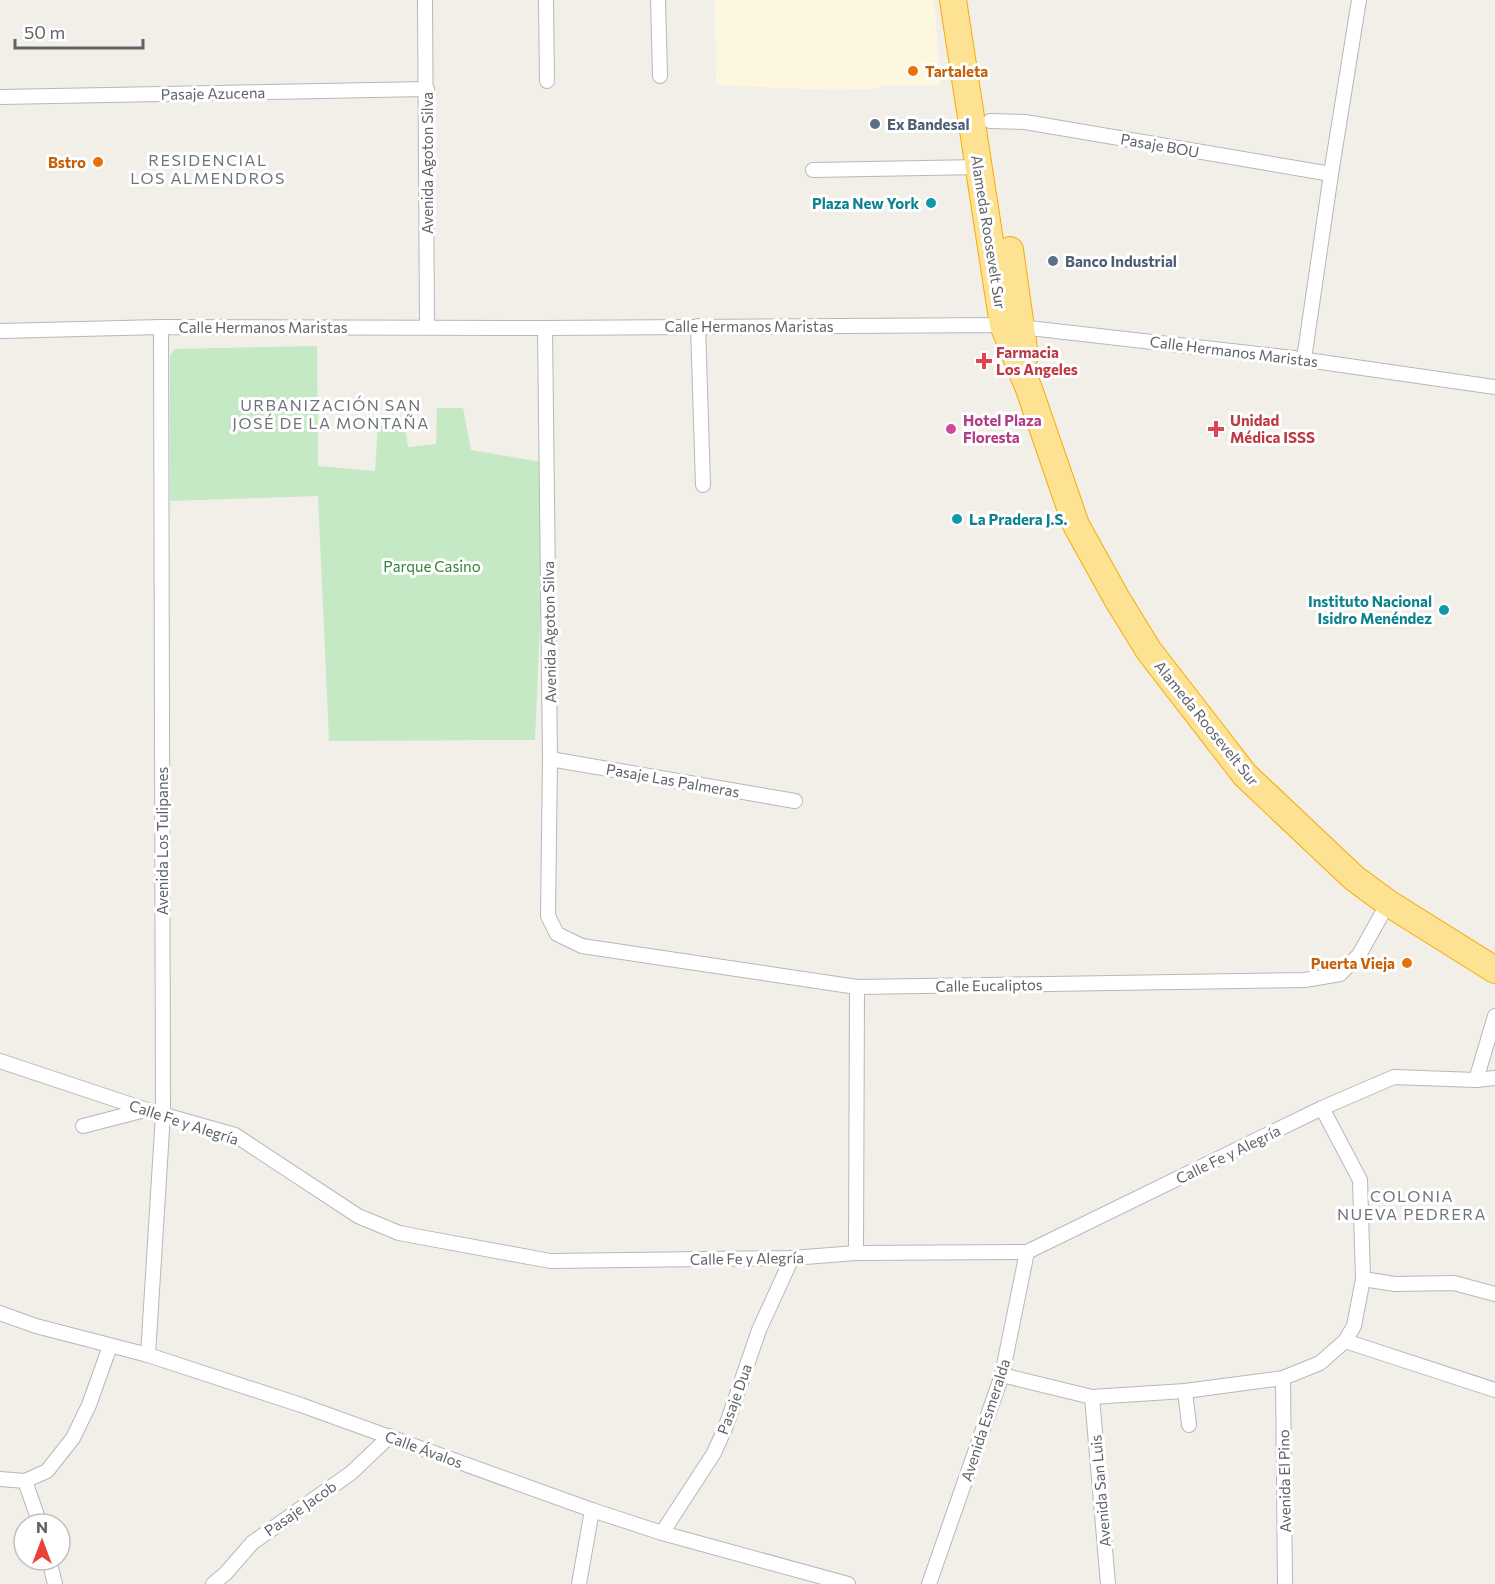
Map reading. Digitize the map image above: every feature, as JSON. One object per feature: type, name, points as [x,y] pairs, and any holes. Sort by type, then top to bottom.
[{"type":"highway","name":"Alameda Roosevelt Sur","points":[[953,0],[980,167],[1013,325],[1029,389],[1076,525],[1117,599],[1149,651],[1245,775],[1354,878],[1388,903],[1495,970]]},
{"type":"highway","name":"Alameda Roosevelt Sur","points":[[970,0],[990,121],[1013,325]]},
{"type":"street","name":"Avenida Agoton Silva","points":[[424,0],[427,327]]},
{"type":"street","points":[[546,0],[547,81]]},
{"type":"street","points":[[658,0],[660,76]]},
{"type":"street","points":[[1304,359],[1330,174],[1359,0]]},
{"type":"street","name":"Pasaje Azucena","points":[[0,97],[426,89]]},
{"type":"street","name":"Pasaje BOU","points":[[990,121],[1025,122],[1330,174]]},
{"type":"street","points":[[813,170],[980,167]]},
{"type":"street","name":"Calle Hermanos Maristas","points":[[0,331],[161,327],[545,328],[1013,325],[1304,359],[1495,387]]},
{"type":"street","points":[[698,326],[703,485]]},
{"type":"street","name":"Avenida Los Tulipanes","points":[[148,1355],[163,1114],[161,327]]},
{"type":"street","name":"Avenida Agoton Silva","points":[[545,328],[550,759],[548,916],[557,934]]},
{"type":"street","name":"Pasaje Las Palmeras","points":[[550,759],[795,801]]},
{"type":"street","name":"Calle Eucaliptos","points":[[557,934],[582,946],[857,987],[1305,980],[1340,974],[1359,955],[1388,903]]},
{"type":"street","points":[[856,1253],[857,987]]},
{"type":"street","points":[[1476,1080],[1495,1016]]},
{"type":"street","name":"Calle Fe y Alegría","points":[[0,1061],[147,1110],[235,1135],[358,1216],[399,1233],[550,1261],[792,1258],[856,1253],[1027,1252],[1322,1108],[1394,1077],[1476,1080],[1495,1078]]},
{"type":"street","points":[[1002,1376],[1092,1397],[1185,1391],[1283,1378],[1320,1363],[1346,1341],[1354,1326],[1364,1280],[1360,1180],[1322,1108]]},
{"type":"street","points":[[83,1126],[147,1110]]},
{"type":"street","name":"Avenida Esmeralda","points":[[929,1584],[1002,1376],[1027,1252]]},
{"type":"street","name":"Pasaje Dua","points":[[662,1533],[714,1453],[726,1426],[759,1330],[792,1258]]},
{"type":"street","points":[[1364,1280],[1395,1284],[1454,1283],[1495,1294]]},
{"type":"street","name":"Calle Ávalos","points":[[0,1313],[36,1326],[148,1355],[390,1436],[592,1510],[662,1533],[848,1584]]},
{"type":"street","points":[[1346,1341],[1495,1390]]},
{"type":"street","points":[[28,1488],[47,1471],[73,1438],[89,1405],[110,1346]]},
{"type":"street","name":"Avenida El Pino","points":[[1283,1378],[1285,1584]]},
{"type":"street","points":[[1185,1391],[1189,1425]]},
{"type":"street","name":"Avenida San Luis","points":[[1092,1397],[1108,1584]]},
{"type":"street","name":"Pasaje Jacob","points":[[213,1584],[226,1573],[252,1543],[351,1473],[390,1436]]},
{"type":"street","points":[[0,1479],[28,1488]]},
{"type":"street","points":[[28,1488],[36,1512]]},
{"type":"street","points":[[579,1584],[592,1510]]},
{"type":"shaded area","points":[[715,0],[933,0],[940,86],[888,85],[870,89],[830,90],[716,85]]},
{"type":"green space","name":"Parque Casino","points":[[317,346],[318,466],[375,471],[378,426],[405,425],[408,447],[436,444],[437,408],[463,408],[471,450],[547,463],[535,740],[329,741],[318,496],[170,501],[170,355],[175,349]]},
{"type":"place","name":"Tartaleta","points":[[913,71]]},
{"type":"place","name":"Ex Bandesal","points":[[875,124]]},
{"type":"place","name":"Bstro","points":[[98,162]]},
{"type":"place","name":"Plaza New York","points":[[931,203]]},
{"type":"place","name":"Banco Industrial","points":[[1053,261]]},
{"type":"place","name":"Farmacia Los Angeles","points":[[984,361]]},
{"type":"place","name":"Hotel Plaza Floresta","points":[[951,429]]},
{"type":"place","name":"Unidad Médica ISSS","points":[[1216,429]]},
{"type":"place","name":"La Pradera J.S.","points":[[957,519]]},
{"type":"place","name":"Instituto Nacional Isidro Menéndez","points":[[1444,610]]},
{"type":"place","name":"Puerta Vieja","points":[[1407,963]]},
{"type":"district","name":"RESIDENCIAL LOS ALMENDROS","points":[[208,168]]},
{"type":"district","name":"URBANIZACIÓN SAN JOSÉ DE LA MONTAÑA","points":[[331,413]]},
{"type":"district","name":"COLONIA NUEVA PEDRERA","points":[[1412,1204]]}]
